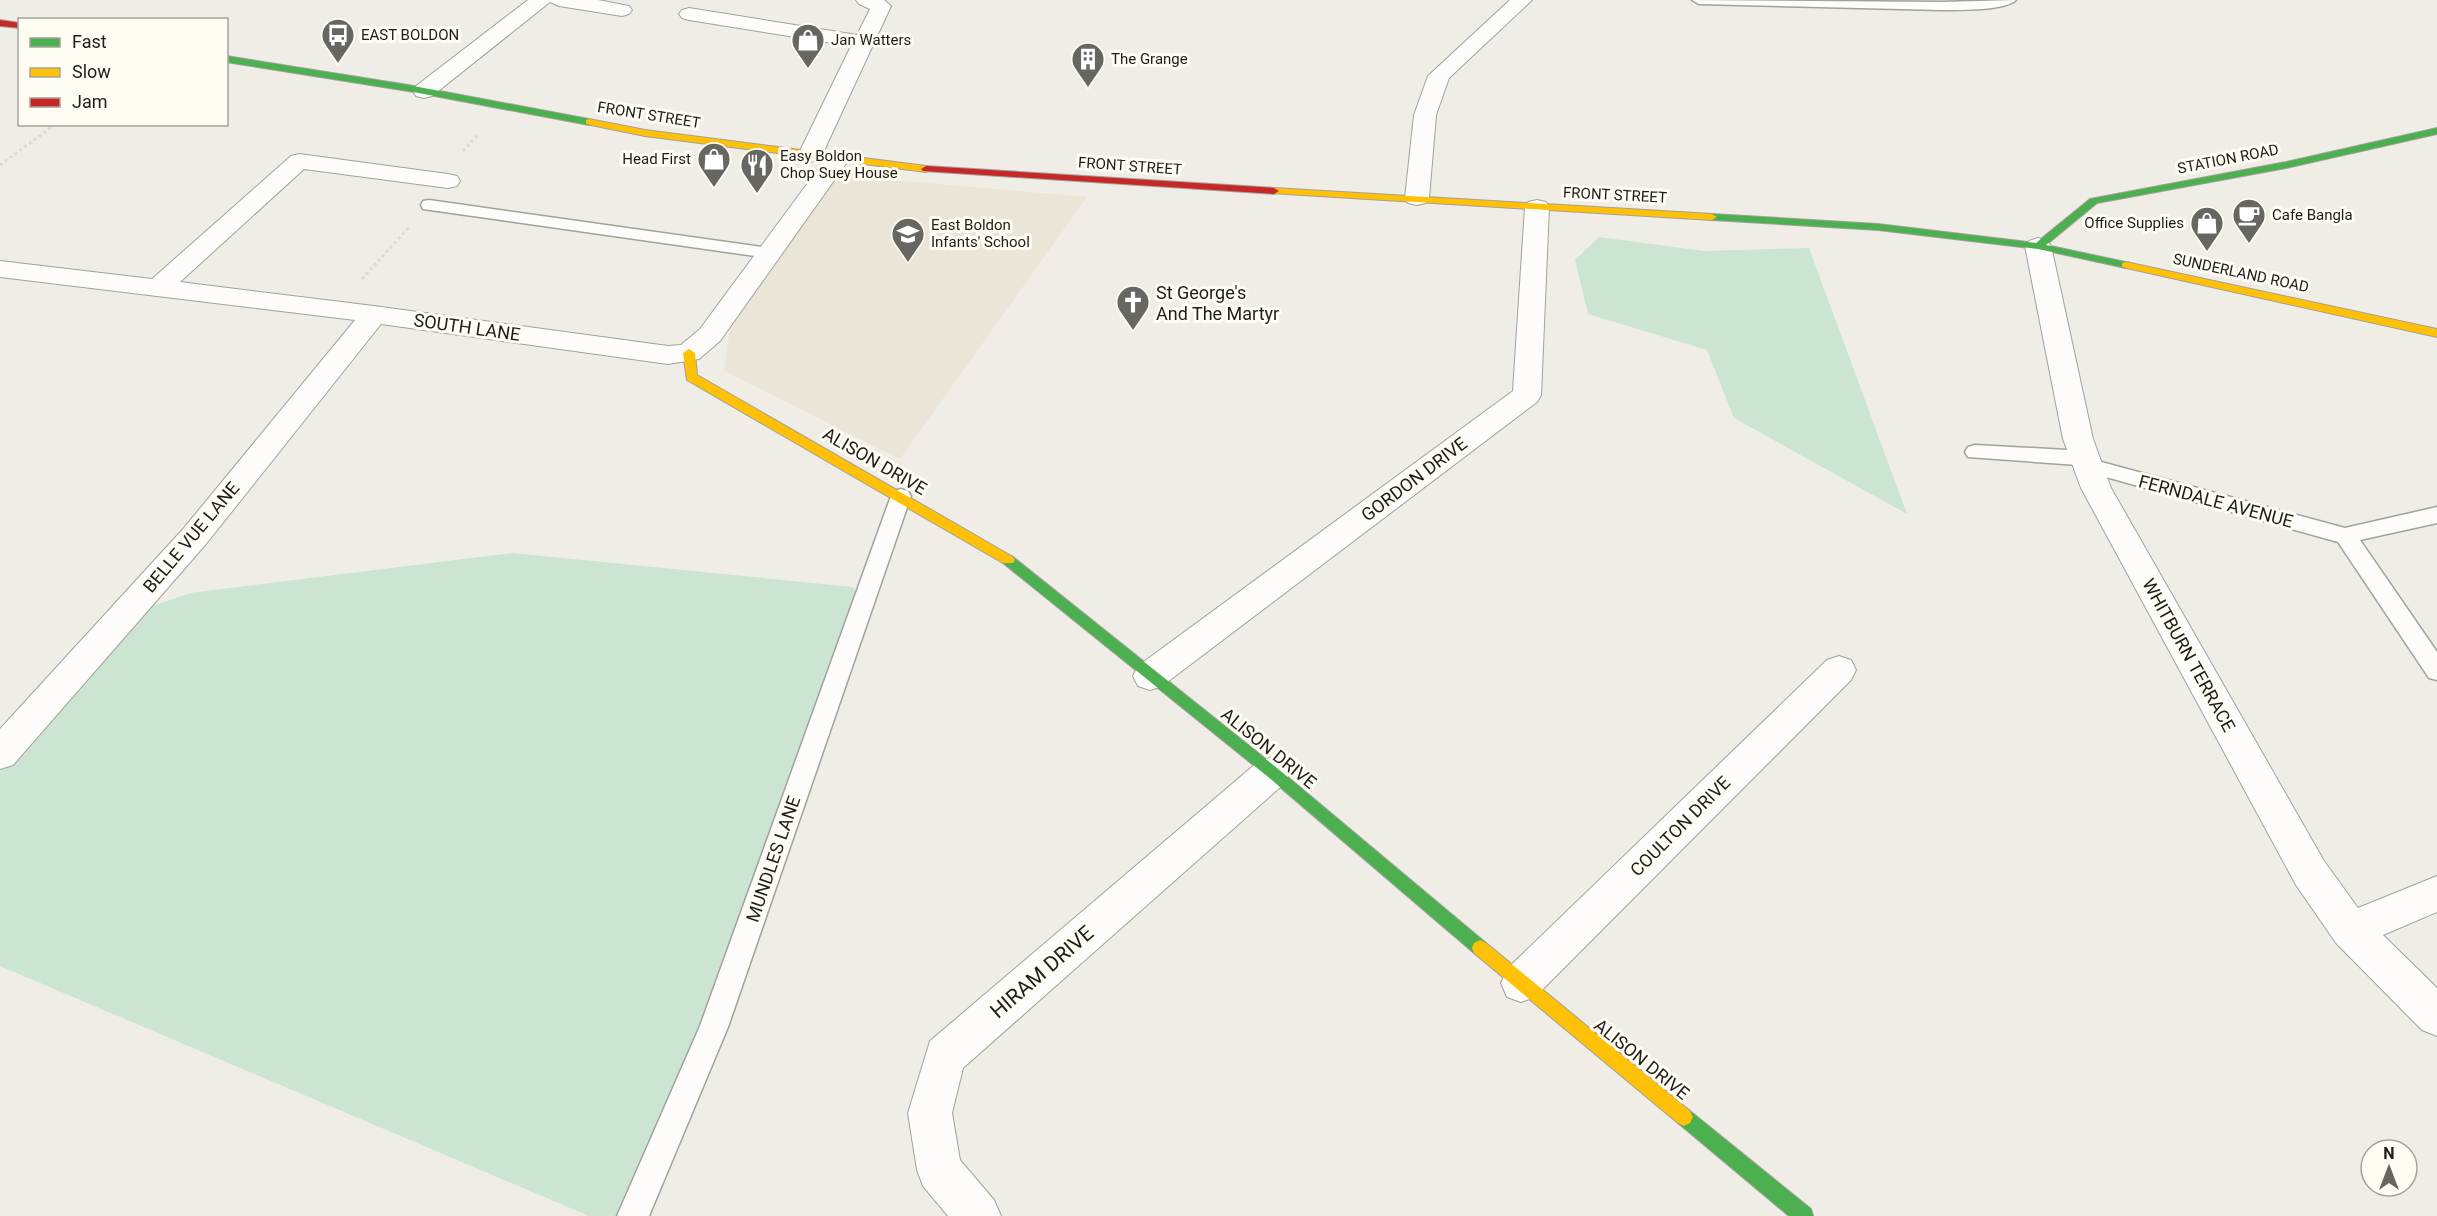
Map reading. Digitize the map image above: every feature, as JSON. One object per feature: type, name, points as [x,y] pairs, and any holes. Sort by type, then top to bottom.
[{"type":"main road","points":[[0,23],[18,26]]},
{"type":"main road","name":"FRONT STREET","points":[[228,60],[424,91],[645,133],[944,171],[1878,227],[2038,246]]},
{"type":"main road","name":"STATION ROAD","points":[[2038,246],[2094,201],[2286,165],[2437,131]]},
{"type":"main road","name":"SUNDERLAND ROAD","points":[[2038,246],[2437,333]]},
{"type":"main road","name":"ALISON DRIVE","points":[[689,353],[691,377],[901,496],[1011,562],[1272,772],[1781,1208]]},
{"type":"street","points":[[424,91],[542,0]]},
{"type":"street","points":[[559,0],[622,10]]},
{"type":"street","points":[[810,154],[881,6],[866,0]]},
{"type":"street","points":[[1417,198],[1425,115],[1439,76],[1522,0]]},
{"type":"street","points":[[689,14],[863,42]]},
{"type":"street","points":[[689,353],[710,335],[838,158]]},
{"type":"street","points":[[158,288],[299,160],[448,181]]},
{"type":"street","name":"GORDON DRIVE","points":[[1150,676],[1527,395],[1537,207]]},
{"type":"street","name":"WHITBURN TERRACE","points":[[2038,246],[2078,439],[2096,488],[2310,873],[2350,930],[2437,1016]]},
{"type":"street","name":"SOUTH LANE","points":[[0,269],[374,314],[668,355],[689,353]]},
{"type":"street","name":"BELLE VUE LANE","points":[[0,753],[195,536],[374,314]]},
{"type":"street","name":"COULTON DRIVE","points":[[1521,983],[1839,670]]},
{"type":"street","name":"HIRAM DRIVE","points":[[978,1216],[939,1170],[930,1113],[945,1056],[1272,772]]},
{"type":"street","points":[[2350,930],[2437,894]]},
{"type":"lane","points":[[1699,0],[1941,6],[1974,5],[2009,0]]},
{"type":"lane","points":[[429,205],[769,253]]},
{"type":"lane","name":"FERNDALE AVENUE","points":[[1976,452],[2086,461],[2345,536],[2437,515]]},
{"type":"lane","name":"MUNDLES LANE","points":[[633,1216],[714,1027],[901,496]]},
{"type":"lane","points":[[2345,536],[2437,671]]},
{"type":"path","points":[[0,165],[53,126]]},
{"type":"shaded area","name":"East Boldon Infants' School","points":[[836,175],[1087,197],[900,459],[724,371],[730,329]]},
{"type":"green space","points":[[1599,237],[1704,251],[1809,248],[1907,514],[1734,418],[1707,350],[1588,314],[1575,260]]},
{"type":"green space","points":[[513,553],[853,587],[860,596],[706,1017],[621,1216],[589,1216],[0,966],[0,770],[150,607],[190,593]]},
{"type":"traffic: fast","points":[[228,59],[408,88],[589,122]]},
{"type":"traffic: fast","points":[[2038,246],[2094,201],[2286,165],[2437,131]]},
{"type":"traffic: fast","points":[[1712,217],[1878,227],[2038,246],[2126,265]]},
{"type":"traffic: fast","points":[[1008,560],[1272,772],[1480,948]]},
{"type":"traffic: fast","points":[[1684,1117],[1804,1216]]},
{"type":"traffic: slow","points":[[589,122],[645,133],[926,169]]},
{"type":"traffic: slow","points":[[1274,191],[1712,217]]},
{"type":"traffic: slow","points":[[2126,265],[2437,333]]},
{"type":"traffic: slow","points":[[689,353],[691,377],[1008,560]]},
{"type":"traffic: slow","points":[[1480,948],[1684,1117]]},
{"type":"traffic: jam","points":[[0,23],[18,26]]},
{"type":"traffic: jam","points":[[926,169],[1274,191]]},
{"type":"place","name":"EAST BOLDON","points":[[338,64]]},
{"type":"place","name":"Jan Watters","points":[[808,69]]},
{"type":"place","name":"The Grange","points":[[1088,88]]},
{"type":"place","name":"Head First","points":[[714,188]]},
{"type":"place","name":"Easy Boldon Chop Suey House","points":[[757,194]]},
{"type":"place","name":"Cafe Bangla","points":[[2249,244]]},
{"type":"place","name":"Office Supplies","points":[[2207,252]]},
{"type":"place","name":"East Boldon Infants' School","points":[[908,263]]},
{"type":"place","name":"St George's And The Martyr","points":[[1133,331]]}]
